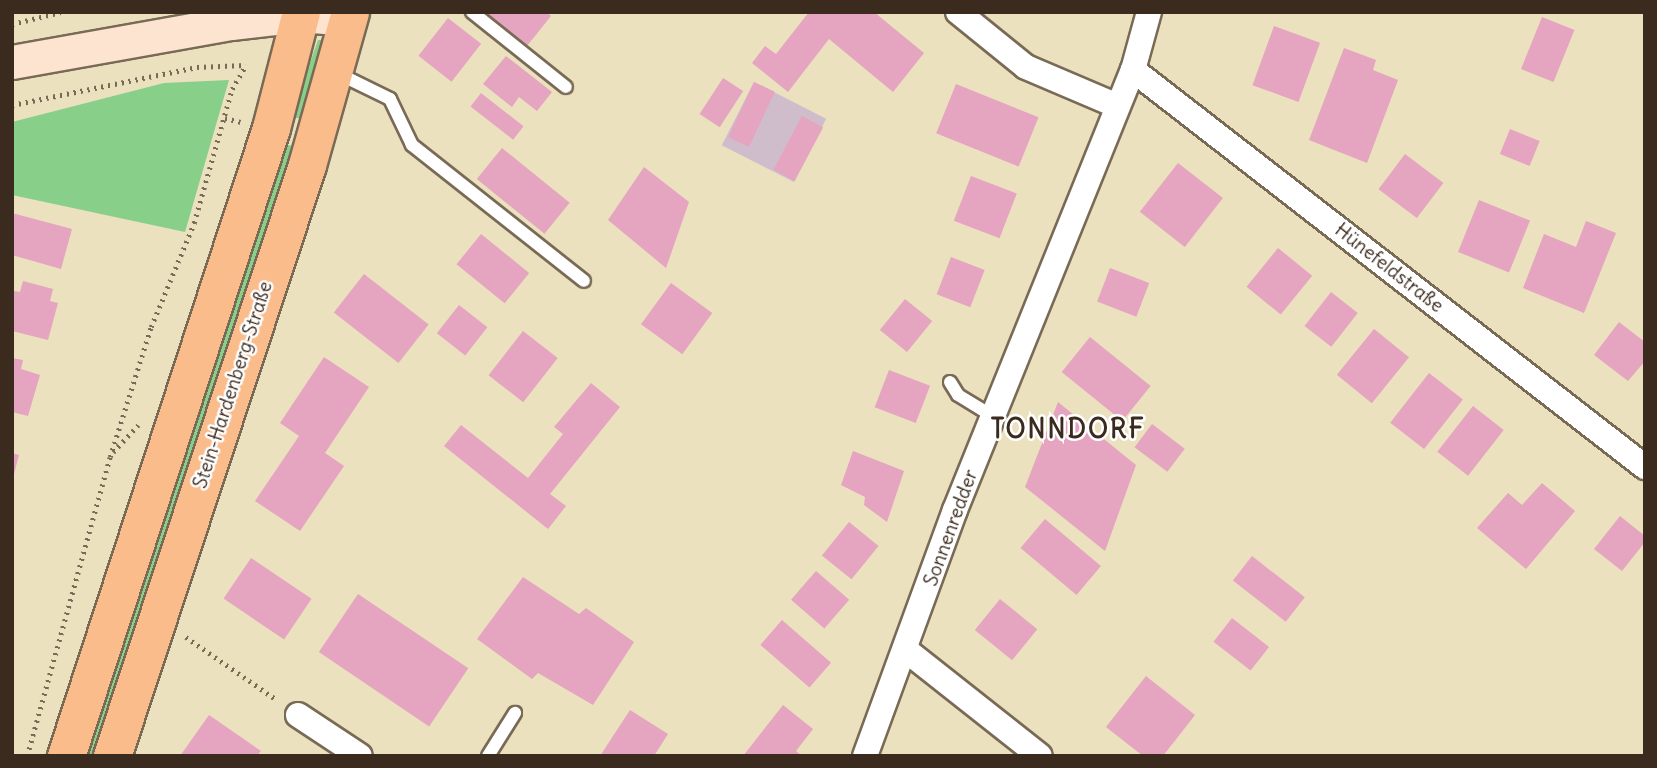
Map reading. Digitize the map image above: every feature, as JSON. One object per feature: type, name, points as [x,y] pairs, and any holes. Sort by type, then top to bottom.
[{"type":"main road","points":[[66,756],[271,128],[301,13]]},
{"type":"main road","points":[[12,62],[166,32],[301,13],[349,15]]},
{"type":"main road","name":"Stein-Hardenberg-Straße","points":[[112,756],[334,71],[349,15]]},
{"type":"street","points":[[958,12],[1026,67],[1115,105]]},
{"type":"street","name":"Sonnenredder","points":[[865,756],[907,651],[955,510],[994,417],[1115,105],[1133,70],[1149,12]]},
{"type":"street","name":"Hünefeldstraße","points":[[1133,70],[1645,467]]},
{"type":"street","points":[[907,651],[1040,756]]},
{"type":"street","points":[[298,715],[360,756]]},
{"type":"lane","points":[[471,12],[566,87]]},
{"type":"lane","points":[[334,71],[390,99],[412,145],[583,281]]},
{"type":"lane","points":[[950,382],[958,396],[994,417]]},
{"type":"lane","points":[[488,756],[515,713]]},
{"type":"path","points":[[12,24],[61,12]]},
{"type":"path","points":[[12,105],[197,67],[246,65],[232,89],[194,223],[151,327],[110,457],[27,756]]},
{"type":"path","points":[[183,635],[298,715]]},
{"type":"shaded area","points":[[754,82],[826,119],[794,182],[722,145]]},
{"type":"green space","points":[[318,40],[326,40],[303,119],[291,117]]},
{"type":"green space","points":[[229,80],[185,232],[12,195],[12,122],[164,83]]},
{"type":"green space","points":[[282,144],[293,146],[95,756],[81,756]]},
{"type":"building","points":[[485,12],[546,12],[551,16],[527,46]]},
{"type":"building","points":[[809,12],[874,12],[924,53],[893,92],[829,39],[788,92],[752,63],[765,46],[776,54]]},
{"type":"building","points":[[1542,17],[1574,30],[1553,82],[1521,69]]},
{"type":"building","points":[[448,18],[481,44],[452,82],[418,56]]},
{"type":"building","points":[[1274,26],[1320,43],[1298,102],[1252,85]]},
{"type":"building","points":[[1344,48],[1376,60],[1373,70],[1398,80],[1367,163],[1309,140]]},
{"type":"building","points":[[506,56],[552,92],[537,111],[519,97],[512,107],[483,84]]},
{"type":"building","points":[[723,78],[743,91],[720,127],[700,114]]},
{"type":"building","points":[[754,82],[775,92],[749,147],[728,137]]},
{"type":"building","points":[[956,84],[1039,117],[1019,166],[936,133]]},
{"type":"building","points":[[481,93],[524,126],[513,140],[471,106]]},
{"type":"building","points":[[802,116],[823,127],[795,181],[773,170]]},
{"type":"building","points":[[1510,129],[1540,141],[1530,166],[1500,154]]},
{"type":"building","points":[[502,148],[570,203],[544,234],[477,179]]},
{"type":"building","points":[[1405,154],[1443,183],[1417,218],[1379,189]]},
{"type":"building","points":[[1178,163],[1223,198],[1185,247],[1140,212]]},
{"type":"building","points":[[644,167],[689,202],[666,268],[608,220]]},
{"type":"building","points":[[971,176],[1017,194],[1000,238],[954,221]]},
{"type":"building","points":[[1479,200],[1530,221],[1509,273],[1458,252]]},
{"type":"building","points":[[12,213],[72,229],[61,269],[12,255]]},
{"type":"building","points":[[1586,221],[1616,233],[1584,313],[1523,288],[1544,234],[1576,247]]},
{"type":"building","points":[[481,234],[529,273],[505,303],[456,264]]},
{"type":"building","points":[[1278,248],[1312,276],[1281,315],[1247,287]]},
{"type":"building","points":[[951,257],[985,270],[970,307],[937,294]]},
{"type":"building","points":[[1110,268],[1149,283],[1136,317],[1097,302]]},
{"type":"building","points":[[364,274],[429,324],[398,363],[334,313]]},
{"type":"building","points":[[23,281],[53,289],[50,301],[58,303],[48,340],[12,331],[12,296],[14,291],[20,292]]},
{"type":"building","points":[[671,283],[712,313],[682,354],[641,324]]},
{"type":"building","points":[[1331,292],[1358,313],[1331,347],[1305,326]]},
{"type":"building","points":[[905,299],[932,321],[907,352],[880,330]]},
{"type":"building","points":[[459,305],[487,327],[465,356],[437,333]]},
{"type":"building","points":[[1619,322],[1645,342],[1645,361],[1628,381],[1594,355]]},
{"type":"building","points":[[1374,329],[1409,357],[1372,403],[1337,375]]},
{"type":"building","points":[[523,331],[558,358],[523,402],[489,375]]},
{"type":"building","points":[[1090,337],[1151,386],[1122,421],[1062,372]]},
{"type":"building","points":[[324,357],[369,387],[325,453],[344,466],[300,531],[255,501],[299,436],[280,423]]},
{"type":"building","points":[[12,358],[23,360],[21,369],[40,375],[28,416],[12,412]]},
{"type":"building","points":[[889,370],[930,386],[916,423],[875,407]]},
{"type":"building","points":[[1429,373],[1463,399],[1424,449],[1390,423]]},
{"type":"building","points":[[591,383],[620,407],[550,494],[566,506],[548,529],[444,446],[461,425],[528,478],[563,434],[554,427]]},
{"type":"building","points":[[1058,402],[1136,465],[1105,551],[1025,487]]},
{"type":"building","points":[[1473,406],[1504,430],[1468,476],[1437,452]]},
{"type":"building","points":[[1152,424],[1185,449],[1167,472],[1135,447]]},
{"type":"building","points":[[853,451],[904,471],[887,522],[864,505],[865,497],[841,485]]},
{"type":"building","points":[[12,453],[19,455],[13,478],[12,477]]},
{"type":"building","points":[[1542,483],[1575,511],[1526,569],[1477,528],[1508,493],[1522,505]]},
{"type":"building","points":[[1620,516],[1645,536],[1645,542],[1622,571],[1594,549]]},
{"type":"building","points":[[1045,519],[1101,566],[1076,595],[1021,548]]},
{"type":"building","points":[[849,522],[879,546],[851,579],[822,555]]},
{"type":"building","points":[[1252,556],[1305,597],[1286,622],[1233,580]]},
{"type":"building","points":[[251,558],[312,599],[284,639],[224,599]]},
{"type":"building","points":[[816,571],[849,600],[824,629],[791,600]]},
{"type":"building","points":[[523,577],[579,614],[586,608],[634,642],[593,705],[538,673],[532,679],[477,639]]},
{"type":"building","points":[[358,594],[468,668],[429,726],[319,652]]},
{"type":"building","points":[[1000,599],[1037,629],[1012,660],[975,630]]},
{"type":"building","points":[[1232,618],[1269,647],[1251,671],[1214,642]]},
{"type":"building","points":[[782,620],[831,663],[809,688],[760,645]]},
{"type":"building","points":[[1146,676],[1195,715],[1163,756],[1143,756],[1106,727]]},
{"type":"building","points":[[783,705],[813,729],[796,751],[802,756],[743,756]]},
{"type":"building","points":[[630,710],[668,734],[654,756],[600,756]]},
{"type":"building","points":[[209,715],[261,751],[257,756],[180,756]]},
{"type":"district","name":"TONNDORF","points":[[1068,429]]}]
